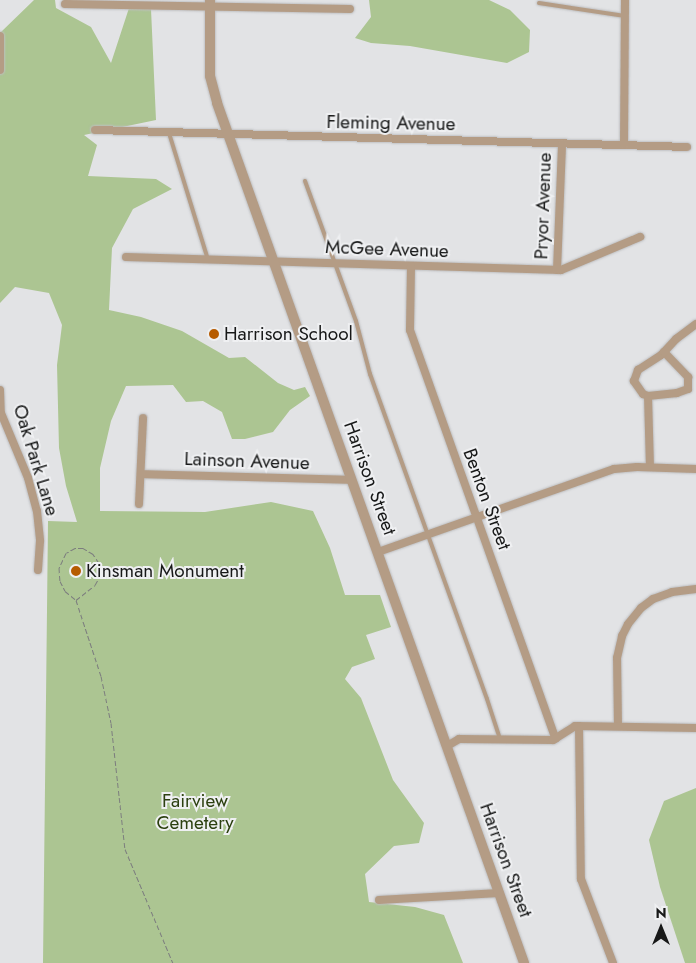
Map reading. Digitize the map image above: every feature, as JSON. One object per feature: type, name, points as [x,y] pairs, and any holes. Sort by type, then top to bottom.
[{"type":"street","points":[[624,145],[625,0]]},
{"type":"street","points":[[65,4],[210,3],[350,9]]},
{"type":"street","name":"Harrison Street","points":[[210,3],[210,76],[229,135],[524,963]]},
{"type":"street","points":[[0,36],[0,70]]},
{"type":"street","name":"Fleming Avenue","points":[[95,130],[687,148]]},
{"type":"street","name":"Pryor Avenue","points":[[557,270],[562,143]]},
{"type":"street","name":"McGee Avenue","points":[[126,257],[557,270],[582,262],[640,237]]},
{"type":"street","name":"Benton Street","points":[[411,266],[410,330],[556,739]]},
{"type":"street","points":[[664,352],[688,378],[688,388],[677,393],[648,396],[639,391],[636,386],[635,376],[638,370],[664,352],[676,339],[696,324]]},
{"type":"street","name":"Oak Park Lane","points":[[0,390],[2,412],[28,478],[37,511],[40,541],[38,570]]},
{"type":"street","points":[[648,396],[650,467]]},
{"type":"street","points":[[139,504],[143,418]]},
{"type":"street","points":[[378,552],[614,469],[650,467],[696,469]]},
{"type":"street","name":"Lainson Avenue","points":[[141,474],[352,480]]},
{"type":"street","points":[[618,726],[617,658],[622,636],[628,624],[641,608],[653,599],[672,592],[696,589]]},
{"type":"street","points":[[579,726],[579,863],[581,879],[613,963]]},
{"type":"street","points":[[447,746],[459,739],[556,739],[579,726],[696,728]]},
{"type":"street","points":[[379,900],[499,892]]},
{"type":"lane","points":[[539,3],[625,16]]},
{"type":"lane","points":[[169,132],[208,260]]},
{"type":"lane","points":[[305,181],[356,321],[370,374],[500,739]]},
{"type":"path","points":[[76,600],[95,585],[100,576],[99,563],[93,554],[83,548],[75,548],[66,553],[60,568],[62,586],[76,600],[100,676],[111,723],[125,849],[173,963]]},
{"type":"green space","name":"Fairview Cemetery","points":[[34,0],[55,0],[56,8],[91,27],[111,63],[129,8],[151,9],[156,120],[84,135],[97,145],[88,176],[156,179],[172,189],[133,209],[112,248],[109,310],[141,317],[182,331],[229,358],[245,357],[278,383],[294,390],[305,387],[310,396],[290,410],[273,432],[245,439],[232,439],[222,412],[203,401],[186,402],[173,385],[126,386],[111,421],[100,468],[100,511],[205,512],[271,502],[313,511],[330,548],[345,595],[380,595],[391,627],[366,635],[375,659],[352,667],[345,679],[361,698],[393,780],[424,823],[419,843],[394,846],[365,874],[369,902],[415,907],[444,915],[463,963],[43,963],[48,521],[77,522],[66,486],[59,448],[57,365],[62,325],[49,293],[15,287],[0,303],[0,33]]},
{"type":"green space","points":[[369,0],[489,0],[510,10],[530,30],[529,52],[507,63],[410,46],[371,43],[355,38],[371,17]]},
{"type":"green space","points":[[696,788],[696,963],[685,963],[660,887],[649,840],[664,801]]},
{"type":"place","name":"Harrison School","points":[[214,334]]},
{"type":"place","name":"Kinsman Monument","points":[[76,571]]}]
